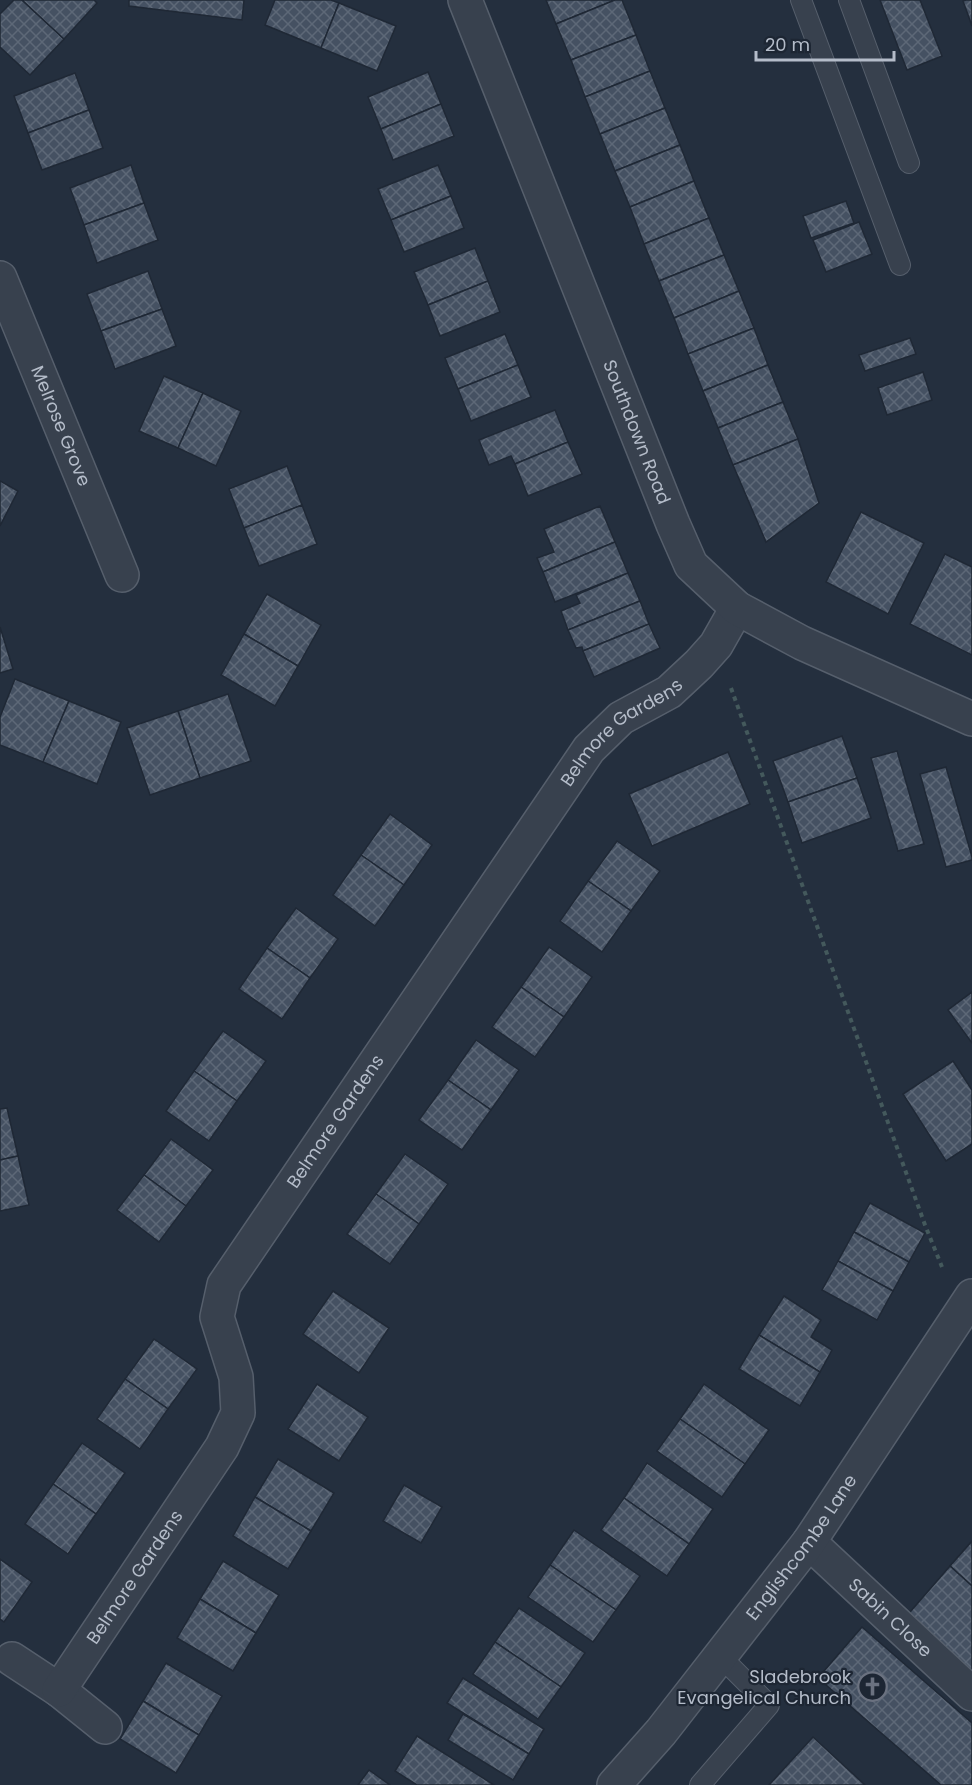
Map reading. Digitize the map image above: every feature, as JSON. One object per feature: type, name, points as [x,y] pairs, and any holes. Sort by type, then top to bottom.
[{"type":"street","name":"Southdown Road","points":[[465,0],[691,565],[737,608],[802,643],[972,719]]},
{"type":"street","name":"Melrose Grove","points":[[0,278],[122,575]]},
{"type":"street","name":"Belmore Gardens","points":[[59,1690],[222,1447],[238,1413],[236,1377],[217,1317],[224,1285],[589,749],[621,718],[669,692],[699,664],[716,645],[737,608]]},
{"type":"street","name":"Englishcombe Lane","points":[[628,1780],[661,1732],[809,1542],[972,1296]]},
{"type":"street","name":"Sabin Close","points":[[809,1542],[972,1694]]},
{"type":"street","points":[[12,1659],[59,1690],[105,1726]]},
{"type":"lane","points":[[801,0],[900,265]]},
{"type":"lane","points":[[849,0],[909,163]]},
{"type":"lane","points":[[700,1785],[769,1705],[720,1656]]},
{"type":"path","points":[[716,645],[937,1256]]},
{"type":"building","points":[[14,0],[22,0],[64,39],[30,75],[0,47],[0,14]]},
{"type":"building","points":[[22,0],[94,0],[97,3],[64,39]]},
{"type":"building","points":[[129,0],[244,0],[242,20],[129,6]]},
{"type":"building","points":[[275,0],[331,0],[339,3],[321,48],[265,25]]},
{"type":"building","points":[[546,0],[615,0],[556,24]]},
{"type":"building","points":[[615,0],[622,0],[636,35],[571,60],[556,24]]},
{"type":"building","points":[[880,0],[920,0],[942,56],[907,70]]},
{"type":"building","points":[[972,0],[972,26],[963,1]]},
{"type":"building","points":[[339,3],[396,26],[377,71],[321,48]]},
{"type":"building","points":[[636,35],[650,71],[585,97],[571,60]]},
{"type":"building","points":[[650,71],[665,108],[600,134],[585,97]]},
{"type":"building","points":[[428,72],[441,104],[381,129],[368,97]]},
{"type":"building","points":[[75,73],[89,110],[28,133],[14,96]]},
{"type":"building","points":[[441,104],[454,136],[393,160],[381,129]]},
{"type":"building","points":[[665,108],[680,145],[615,171],[600,134]]},
{"type":"building","points":[[89,110],[103,148],[42,170],[28,133]]},
{"type":"building","points":[[680,145],[694,181],[630,207],[615,171]]},
{"type":"building","points":[[131,165],[144,203],[84,225],[70,188]]},
{"type":"building","points":[[438,165],[451,196],[391,220],[378,189]]},
{"type":"building","points":[[694,181],[709,218],[644,244],[630,207]]},
{"type":"building","points":[[451,196],[464,228],[404,252],[391,220]]},
{"type":"building","points":[[846,201],[854,223],[811,238],[803,216]]},
{"type":"building","points":[[144,203],[158,240],[97,263],[84,225]]},
{"type":"building","points":[[709,218],[724,255],[659,281],[644,244]]},
{"type":"building","points":[[859,222],[872,254],[826,272],[813,240]]},
{"type":"building","points":[[475,248],[488,281],[428,305],[414,272]]},
{"type":"building","points":[[724,255],[739,291],[674,318],[659,281]]},
{"type":"building","points":[[148,271],[162,309],[101,331],[87,294]]},
{"type":"building","points":[[488,281],[500,312],[440,336],[428,305]]},
{"type":"building","points":[[739,291],[754,328],[688,354],[674,318]]},
{"type":"building","points":[[162,309],[176,346],[115,369],[101,331]]},
{"type":"building","points":[[754,328],[768,365],[703,391],[688,354]]},
{"type":"building","points":[[505,334],[518,365],[458,389],[445,358]]},
{"type":"building","points":[[910,338],[916,354],[865,371],[859,355]]},
{"type":"building","points":[[518,365],[531,397],[471,421],[458,389]]},
{"type":"building","points":[[768,365],[783,402],[718,428],[703,391]]},
{"type":"building","points":[[923,372],[932,400],[887,415],[878,388]]},
{"type":"building","points":[[164,376],[203,393],[178,448],[139,431]]},
{"type":"building","points":[[203,393],[241,411],[216,466],[178,448]]},
{"type":"building","points":[[783,402],[798,439],[733,465],[718,428]]},
{"type":"building","points":[[555,410],[568,442],[515,464],[511,456],[489,465],[479,440]]},
{"type":"building","points":[[798,439],[819,503],[766,542],[733,465]]},
{"type":"building","points":[[568,442],[582,474],[528,496],[515,464]]},
{"type":"building","points":[[287,466],[302,505],[244,528],[229,489]]},
{"type":"building","points":[[0,481],[18,491],[0,526]]},
{"type":"building","points":[[302,505],[317,544],[259,566],[244,528]]},
{"type":"building","points":[[600,506],[615,542],[543,572],[537,558],[554,552],[544,529]]},
{"type":"building","points":[[861,512],[924,543],[888,614],[826,582]]},
{"type":"building","points":[[615,542],[628,573],[555,602],[543,572]]},
{"type":"building","points":[[945,554],[972,567],[972,655],[910,624]]},
{"type":"building","points":[[628,573],[640,601],[568,630],[561,611],[580,603],[576,595]]},
{"type":"building","points":[[267,594],[321,625],[298,666],[244,634]]},
{"type":"building","points":[[640,601],[649,624],[583,651],[582,647],[576,648],[568,630]]},
{"type":"building","points":[[649,624],[660,648],[594,677],[583,651]]},
{"type":"building","points":[[0,627],[13,669],[0,673]]},
{"type":"building","points":[[244,634],[298,666],[275,706],[221,675]]},
{"type":"building","points":[[15,679],[69,701],[43,762],[0,745],[0,717]]},
{"type":"building","points":[[228,694],[251,761],[200,778],[178,711]]},
{"type":"building","points":[[69,701],[121,722],[97,784],[43,762]]},
{"type":"building","points":[[178,711],[200,778],[150,795],[127,728]]},
{"type":"building","points":[[842,736],[857,778],[788,802],[773,761]]},
{"type":"building","points":[[897,751],[924,844],[898,851],[871,758]]},
{"type":"building","points":[[728,752],[750,804],[652,846],[629,794]]},
{"type":"building","points":[[946,767],[972,860],[946,867],[920,774]]},
{"type":"building","points":[[857,778],[871,818],[802,843],[788,802]]},
{"type":"building","points":[[390,814],[432,845],[404,885],[361,855]]},
{"type":"building","points":[[617,841],[660,871],[631,911],[588,881]]},
{"type":"building","points":[[361,855],[404,885],[375,926],[333,895]]},
{"type":"building","points":[[588,881],[631,911],[602,952],[560,921]]},
{"type":"building","points":[[296,908],[338,939],[310,978],[267,948]]},
{"type":"building","points":[[549,947],[592,977],[564,1017],[521,987]]},
{"type":"building","points":[[267,948],[310,978],[282,1019],[239,989]]},
{"type":"building","points":[[521,987],[564,1017],[535,1057],[492,1027]]},
{"type":"building","points":[[972,992],[972,1043],[948,1010]]},
{"type":"building","points":[[223,1031],[266,1061],[237,1101],[194,1071]]},
{"type":"building","points":[[476,1040],[519,1070],[491,1110],[448,1080]]},
{"type":"building","points":[[953,1061],[972,1090],[972,1144],[946,1161],[903,1094]]},
{"type":"building","points":[[194,1071],[237,1101],[209,1141],[166,1111]]},
{"type":"building","points":[[448,1080],[491,1110],[462,1150],[419,1120]]},
{"type":"building","points":[[7,1108],[18,1156],[0,1160],[0,1109]]},
{"type":"building","points":[[171,1139],[213,1170],[186,1206],[144,1175]]},
{"type":"building","points":[[405,1154],[448,1184],[419,1224],[376,1194]]},
{"type":"building","points":[[18,1156],[29,1205],[0,1211],[0,1160]]},
{"type":"building","points":[[144,1175],[186,1206],[159,1242],[117,1210]]},
{"type":"building","points":[[376,1194],[419,1224],[390,1264],[347,1234]]},
{"type":"building","points":[[870,1203],[925,1233],[909,1262],[854,1232]]},
{"type":"building","points":[[854,1232],[909,1262],[893,1291],[838,1261]]},
{"type":"building","points":[[838,1261],[893,1291],[877,1320],[822,1290]]},
{"type":"building","points":[[333,1291],[389,1328],[359,1373],[303,1334]]},
{"type":"building","points":[[784,1296],[821,1320],[811,1337],[832,1350],[820,1372],[759,1335]]},
{"type":"building","points":[[759,1335],[820,1372],[800,1406],[739,1369]]},
{"type":"building","points":[[154,1339],[197,1369],[168,1409],[125,1379]]},
{"type":"building","points":[[125,1379],[168,1409],[140,1449],[97,1419]]},
{"type":"building","points":[[317,1384],[368,1417],[339,1461],[288,1429]]},
{"type":"building","points":[[704,1384],[769,1430],[745,1464],[680,1419]]},
{"type":"building","points":[[680,1419],[745,1464],[722,1497],[657,1451]]},
{"type":"building","points":[[82,1443],[125,1473],[96,1514],[53,1484]]},
{"type":"building","points":[[278,1459],[334,1493],[311,1531],[255,1497]]},
{"type":"building","points":[[647,1463],[713,1509],[689,1544],[624,1498]]},
{"type":"building","points":[[53,1484],[96,1514],[68,1554],[25,1524]]},
{"type":"building","points":[[404,1485],[442,1507],[421,1543],[383,1521]]},
{"type":"building","points":[[255,1497],[311,1531],[288,1569],[233,1536]]},
{"type":"building","points":[[624,1498],[689,1544],[667,1576],[601,1530]]},
{"type":"building","points":[[574,1530],[640,1576],[616,1610],[550,1565]]},
{"type":"building","points":[[972,1541],[972,1586],[950,1566]]},
{"type":"building","points":[[0,1559],[32,1582],[4,1622],[0,1619]]},
{"type":"building","points":[[223,1561],[279,1595],[256,1633],[200,1599]]},
{"type":"building","points":[[550,1565],[616,1610],[593,1642],[528,1597]]},
{"type":"building","points":[[950,1566],[972,1586],[972,1672],[904,1619]]},
{"type":"building","points":[[200,1599],[256,1633],[233,1671],[177,1638]]},
{"type":"building","points":[[519,1608],[585,1653],[561,1687],[495,1642]]},
{"type":"building","points":[[862,1627],[972,1723],[972,1785],[941,1785],[818,1678]]},
{"type":"building","points":[[495,1642],[561,1687],[538,1719],[473,1674]]},
{"type":"building","points":[[166,1663],[222,1696],[199,1735],[143,1701]]},
{"type":"building","points":[[463,1678],[544,1729],[529,1754],[447,1703]]},
{"type":"building","points":[[143,1701],[199,1735],[176,1773],[120,1739]]},
{"type":"building","points":[[463,1714],[529,1754],[513,1780],[448,1740]]},
{"type":"building","points":[[417,1736],[494,1785],[417,1785],[395,1771]]},
{"type":"building","points":[[813,1737],[865,1785],[769,1785]]},
{"type":"building","points":[[369,1770],[390,1785],[358,1785]]},
{"type":"place","name":"Sladebrook Evangelical Church","points":[[872,1687]]}]
